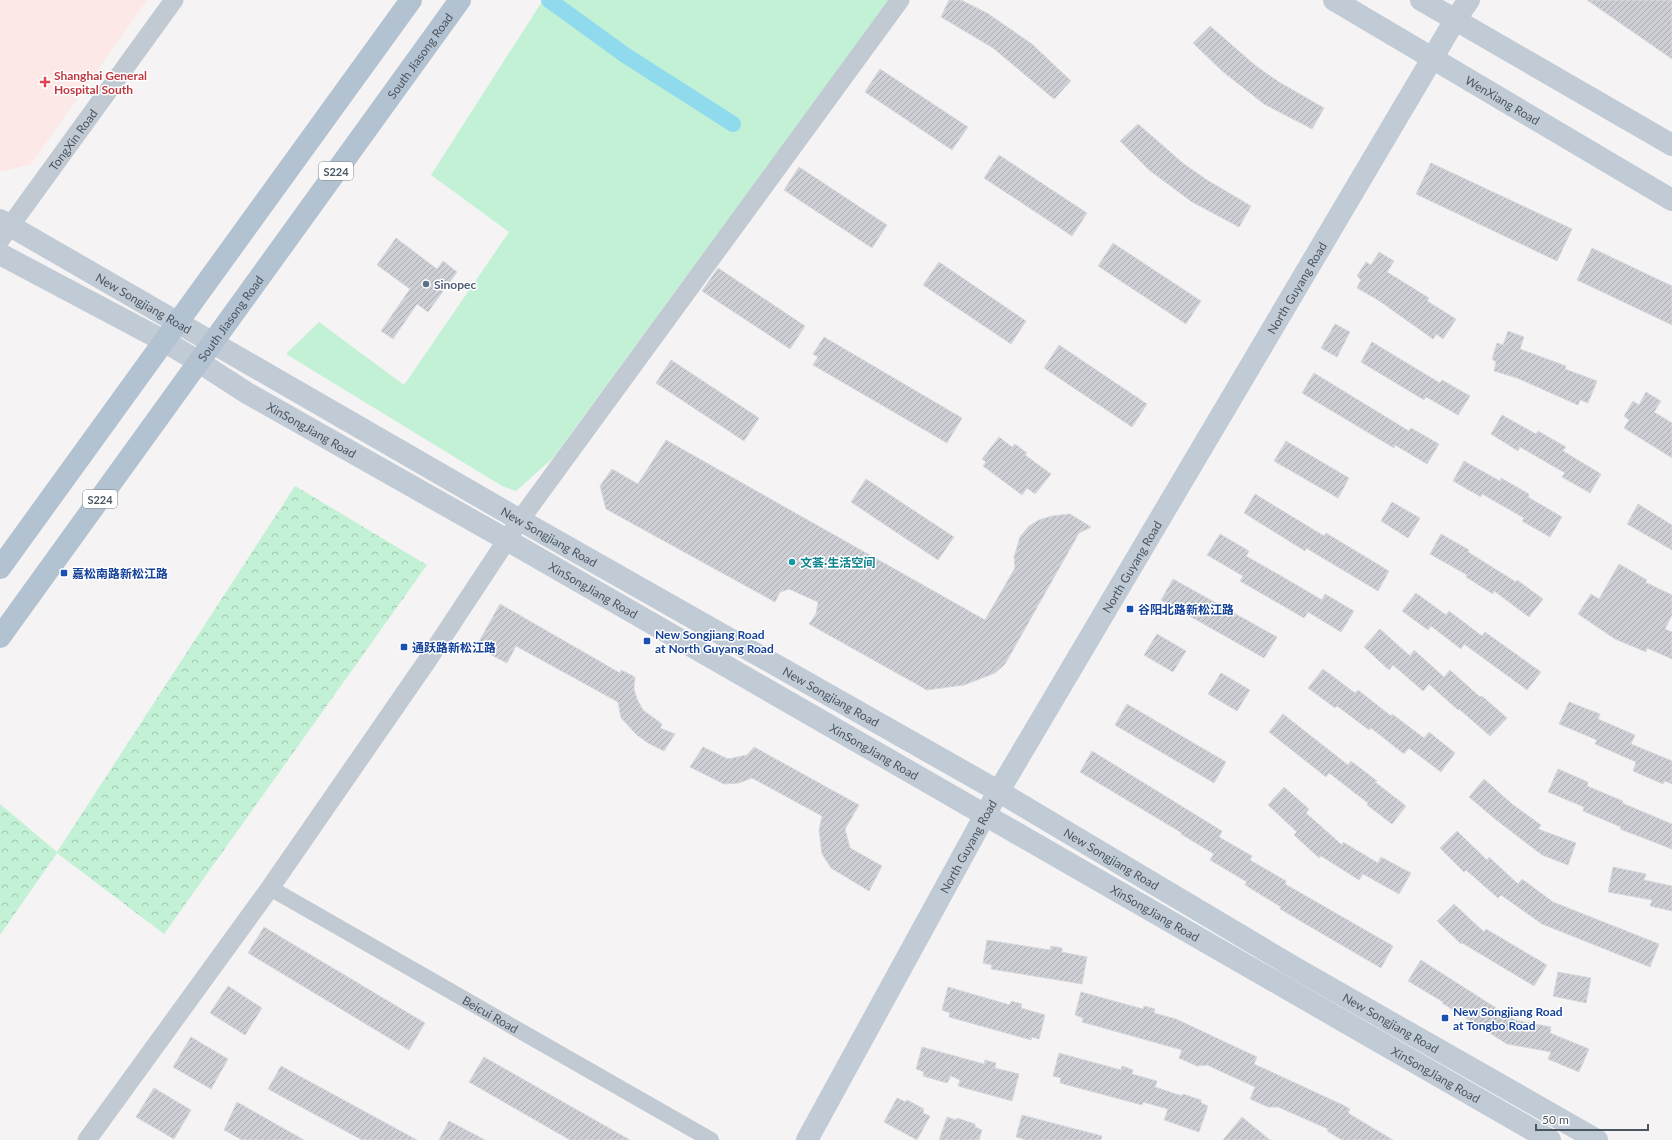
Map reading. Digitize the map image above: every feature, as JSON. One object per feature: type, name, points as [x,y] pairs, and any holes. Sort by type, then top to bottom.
[{"type":"main road","points":[[0,568],[411,0]]},
{"type":"main road","name":"South Jiasong Road","points":[[0,637],[460,0]]},
{"type":"main road","name":"WenXiang Road","points":[[1334,0],[1672,200]]},
{"type":"main road","points":[[1421,0],[1672,145]]},
{"type":"main road","name":"North Guyang Road","points":[[807,1140],[998,791],[1455,20],[1469,0]]},
{"type":"main road","name":"New Songjiang Road","points":[[3,229],[213,342],[520,520],[998,791],[1297,970],[1597,1140]]},
{"type":"main road","name":"New Songjiang Road","points":[[0,254],[164,341],[200,362]]},
{"type":"main road","name":"XinSongJiang Road","points":[[200,362],[247,394],[507,540],[984,816],[1550,1140]]},
{"type":"street","name":"TongXin Road","points":[[3,229],[174,0]]},
{"type":"street","points":[[87,1140],[270,888],[427,661],[520,520],[900,0]]},
{"type":"street","name":"Beicui Road","points":[[270,888],[710,1140]]},
{"type":"shaded area","name":"Shanghai General Hospital South","points":[[0,0],[147,0],[31,164],[1,172],[0,171]]},
{"type":"green space","points":[[543,0],[889,0],[553,458],[516,491],[502,486],[286,354],[319,322],[404,385],[509,232],[431,175]]},
{"type":"green space","points":[[295,486],[427,565],[164,934],[57,853],[0,935],[0,804],[57,852]]},
{"type":"building","points":[[949,0],[961,0],[987,13],[1032,44],[1071,81],[1054,99],[993,48],[941,17]]},
{"type":"building","points":[[1587,0],[1672,0],[1672,59]]},
{"type":"building","points":[[1210,26],[1256,66],[1279,82],[1324,108],[1312,129],[1264,104],[1222,71],[1193,43]]},
{"type":"building","points":[[880,69],[968,127],[952,150],[865,92]]},
{"type":"building","points":[[1138,124],[1184,164],[1207,180],[1251,206],[1239,227],[1192,202],[1149,170],[1120,141]]},
{"type":"building","points":[[999,155],[1087,213],[1072,236],[984,178]]},
{"type":"building","points":[[1431,163],[1572,229],[1557,261],[1416,194]]},
{"type":"building","points":[[799,167],[887,225],[872,248],[784,190]]},
{"type":"building","name":"Sinopec","points":[[396,238],[437,269],[443,261],[457,272],[428,312],[417,304],[393,339],[381,331],[410,289],[377,265]]},
{"type":"building","points":[[1113,243],[1201,301],[1186,324],[1098,266]]},
{"type":"building","points":[[1592,248],[1672,286],[1672,325],[1577,280]]},
{"type":"building","points":[[1379,252],[1394,261],[1387,272],[1429,298],[1427,301],[1456,319],[1443,339],[1436,334],[1433,339],[1378,300],[1357,288],[1361,280],[1357,276],[1366,262],[1371,265]]},
{"type":"building","points":[[939,262],[1026,321],[1011,344],[923,285]]},
{"type":"building","points":[[718,268],[805,326],[790,349],[702,291]]},
{"type":"building","points":[[1335,324],[1350,332],[1337,357],[1321,348]]},
{"type":"building","points":[[1508,331],[1524,337],[1520,349],[1566,366],[1565,369],[1597,381],[1588,403],[1580,400],[1578,405],[1517,378],[1494,371],[1496,362],[1492,359],[1497,343],[1503,345]]},
{"type":"building","points":[[824,337],[962,418],[947,443],[813,365],[818,357],[813,354]]},
{"type":"building","points":[[1372,342],[1440,383],[1442,380],[1470,396],[1458,415],[1426,397],[1424,400],[1361,362]]},
{"type":"building","points":[[1059,345],[1147,404],[1132,427],[1044,368]]},
{"type":"building","points":[[671,360],[759,418],[744,441],[656,383]]},
{"type":"building","points":[[1314,373],[1409,431],[1411,428],[1439,444],[1427,464],[1395,445],[1394,448],[1302,393]]},
{"type":"building","points":[[1646,392],[1661,401],[1654,412],[1672,423],[1672,458],[1624,428],[1629,420],[1624,416],[1633,401],[1639,405]]},
{"type":"building","points":[[1502,415],[1536,434],[1538,431],[1566,447],[1563,451],[1601,474],[1590,493],[1562,477],[1565,473],[1520,447],[1518,451],[1491,434]]},
{"type":"building","points":[[999,437],[1012,447],[1015,444],[1027,453],[1025,455],[1051,474],[1035,494],[1027,488],[1022,495],[983,466],[986,462],[982,459]]},
{"type":"building","name":"文荟·生活空间","points":[[666,440],[985,620],[1015,568],[1014,557],[1020,537],[1029,526],[1039,520],[1052,516],[1070,514],[1091,527],[1079,533],[1005,664],[995,673],[964,685],[927,690],[809,624],[816,614],[818,602],[789,589],[780,592],[775,602],[606,509],[600,486],[612,469],[638,484]]},
{"type":"building","points":[[1286,441],[1349,478],[1338,498],[1274,461]]},
{"type":"building","points":[[1464,461],[1500,481],[1501,478],[1529,494],[1528,497],[1562,517],[1550,537],[1522,521],[1524,518],[1482,494],[1481,497],[1453,481]]},
{"type":"building","points":[[866,479],[954,537],[938,560],[851,502]]},
{"type":"building","points":[[1255,494],[1324,536],[1326,533],[1389,571],[1378,591],[1306,548],[1305,551],[1244,513]]},
{"type":"building","points":[[1392,502],[1420,518],[1408,538],[1381,521]]},
{"type":"building","points":[[1638,504],[1672,525],[1672,550],[1627,524]]},
{"type":"building","points":[[1220,534],[1249,551],[1246,556],[1322,600],[1325,594],[1354,611],[1341,632],[1308,612],[1304,618],[1240,581],[1243,576],[1207,555]]},
{"type":"building","points":[[1441,534],[1469,550],[1468,552],[1516,582],[1517,580],[1543,599],[1529,617],[1494,591],[1493,594],[1466,577],[1467,575],[1430,554]]},
{"type":"building","points":[[1619,564],[1647,580],[1645,582],[1672,595],[1672,615],[1665,629],[1672,632],[1672,659],[1647,648],[1646,652],[1615,639],[1578,614],[1591,594],[1599,599]]},
{"type":"building","points":[[1173,579],[1277,637],[1264,658],[1161,600]]},
{"type":"building","points":[[1416,593],[1446,615],[1449,611],[1482,636],[1485,632],[1541,672],[1527,690],[1464,644],[1461,649],[1431,626],[1428,630],[1402,611]]},
{"type":"building","points":[[500,604],[620,673],[621,670],[635,677],[634,689],[643,710],[662,724],[660,728],[675,734],[664,751],[648,743],[637,735],[621,718],[618,702],[516,646],[507,663],[476,647]]},
{"type":"building","points":[[1380,629],[1410,656],[1414,650],[1444,677],[1450,670],[1480,697],[1482,696],[1507,718],[1490,736],[1429,684],[1423,691],[1393,665],[1389,670],[1364,647]]},
{"type":"building","points":[[1157,634],[1186,651],[1173,672],[1144,655]]},
{"type":"building","points":[[1323,669],[1355,693],[1358,690],[1391,716],[1392,714],[1424,738],[1429,732],[1455,753],[1441,772],[1409,748],[1404,754],[1371,728],[1369,730],[1337,706],[1335,708],[1308,688]]},
{"type":"building","points":[[1221,673],[1250,690],[1237,711],[1208,694]]},
{"type":"building","points":[[1569,702],[1600,714],[1598,719],[1635,735],[1631,744],[1672,761],[1672,784],[1665,781],[1663,784],[1633,771],[1636,762],[1595,744],[1597,740],[1559,724]]},
{"type":"building","points":[[1127,704],[1226,762],[1214,783],[1115,725]]},
{"type":"building","points":[[1283,714],[1348,765],[1351,761],[1406,806],[1392,824],[1367,805],[1368,803],[1329,773],[1326,777],[1269,732]]},
{"type":"building","points":[[703,747],[728,759],[747,755],[754,747],[859,805],[845,829],[850,848],[882,866],[869,891],[831,868],[822,854],[819,830],[822,816],[752,778],[739,783],[724,784],[690,767]]},
{"type":"building","points":[[1092,751],[1222,831],[1219,837],[1252,856],[1250,860],[1286,881],[1285,884],[1393,946],[1381,968],[1280,909],[1281,907],[1245,885],[1247,882],[1210,860],[1214,854],[1181,834],[1182,833],[1080,772]]},
{"type":"building","points":[[1558,769],[1588,782],[1587,786],[1623,801],[1622,803],[1672,824],[1672,849],[1620,829],[1621,827],[1583,811],[1584,807],[1548,792]]},
{"type":"building","points":[[1484,779],[1512,804],[1541,825],[1538,829],[1576,843],[1568,865],[1542,855],[1469,797]]},
{"type":"building","points":[[1284,787],[1309,809],[1306,813],[1342,845],[1343,842],[1378,863],[1381,857],[1411,873],[1399,894],[1363,874],[1359,880],[1321,856],[1319,858],[1294,835],[1297,832],[1268,805]]},
{"type":"building","points":[[1457,831],[1487,860],[1489,857],[1518,884],[1522,879],[1553,902],[1659,944],[1650,967],[1542,924],[1501,895],[1498,898],[1466,870],[1464,872],[1440,848]]},
{"type":"building","points":[[1613,867],[1646,874],[1644,880],[1672,886],[1672,911],[1650,906],[1652,900],[1608,892]]},
{"type":"building","points":[[1454,904],[1484,932],[1486,929],[1547,965],[1534,986],[1462,943],[1461,944],[1437,921]]},
{"type":"building","points":[[264,927],[425,1023],[409,1050],[248,953]]},
{"type":"building","points":[[987,940],[1050,950],[1051,946],[1062,948],[1062,952],[1087,957],[1082,984],[991,969],[992,965],[983,963]]},
{"type":"building","points":[[1421,960],[1515,1020],[1551,1027],[1550,1033],[1589,1049],[1579,1072],[1548,1059],[1551,1052],[1507,1044],[1408,981]]},
{"type":"building","points":[[1558,972],[1591,978],[1586,1003],[1553,996]]},
{"type":"building","points":[[228,986],[262,1008],[245,1035],[210,1013]]},
{"type":"building","points":[[948,987],[1010,1005],[1011,1001],[1022,1004],[1021,1008],[1045,1015],[1039,1039],[1032,1037],[1031,1040],[949,1017],[950,1013],[942,1010]]},
{"type":"building","points":[[1081,992],[1143,1009],[1144,1006],[1155,1009],[1154,1013],[1176,1019],[1257,1057],[1254,1064],[1343,1105],[1350,1109],[1348,1113],[1393,1140],[1342,1140],[1327,1131],[1328,1129],[1278,1107],[1268,1107],[1250,1099],[1255,1087],[1207,1065],[1197,1066],[1179,1058],[1182,1050],[1082,1022],[1083,1018],[1075,1015]]},
{"type":"building","points":[[191,1037],[228,1059],[211,1089],[173,1067]]},
{"type":"building","points":[[922,1047],[984,1064],[985,1060],[996,1063],[995,1068],[1019,1074],[1012,1101],[958,1086],[960,1080],[951,1076],[947,1083],[923,1076],[924,1072],[916,1069]]},
{"type":"building","points":[[1059,1053],[1121,1070],[1122,1066],[1133,1070],[1132,1074],[1157,1081],[1155,1087],[1182,1096],[1183,1094],[1201,1100],[1201,1103],[1208,1106],[1199,1132],[1164,1120],[1168,1109],[1143,1102],[1142,1105],[1060,1083],[1061,1078],[1053,1076]]},
{"type":"building","points":[[484,1057],[630,1140],[570,1140],[469,1082]]},
{"type":"building","points":[[281,1066],[417,1140],[362,1140],[268,1089]]},
{"type":"building","points":[[154,1088],[191,1110],[174,1139],[136,1117]]},
{"type":"building","points":[[897,1098],[906,1102],[907,1100],[924,1109],[923,1113],[930,1116],[917,1140],[884,1122]]},
{"type":"building","points":[[237,1102],[304,1140],[242,1140],[224,1130]]},
{"type":"building","points":[[1022,1115],[1102,1136],[1101,1140],[1026,1140],[1016,1137]]},
{"type":"building","points":[[947,1117],[956,1120],[957,1118],[975,1124],[975,1127],[982,1130],[979,1140],[939,1140]]},
{"type":"building","points":[[1242,1117],[1270,1140],[1223,1140]]},
{"type":"building","points":[[449,1121],[485,1140],[439,1140]]},
{"type":"waterway","points":[[549,0],[625,55],[733,124]]},
{"type":"place","name":"Shanghai General Hospital South","points":[[45,82]]},
{"type":"place","name":"Sinopec","points":[[426,284]]},
{"type":"place","name":"文荟·生活空间","points":[[792,562]]},
{"type":"place","name":"嘉松南路新松江路","points":[[64,573]]},
{"type":"place","name":"谷阳北路新松江路","points":[[1130,609]]},
{"type":"place","name":"New Songjiang Road at North Guyang Road","points":[[647,641]]},
{"type":"place","name":"通跃路新松江路","points":[[404,647]]},
{"type":"place","name":"New Songjiang Road at Tongbo Road","points":[[1445,1018]]}]
